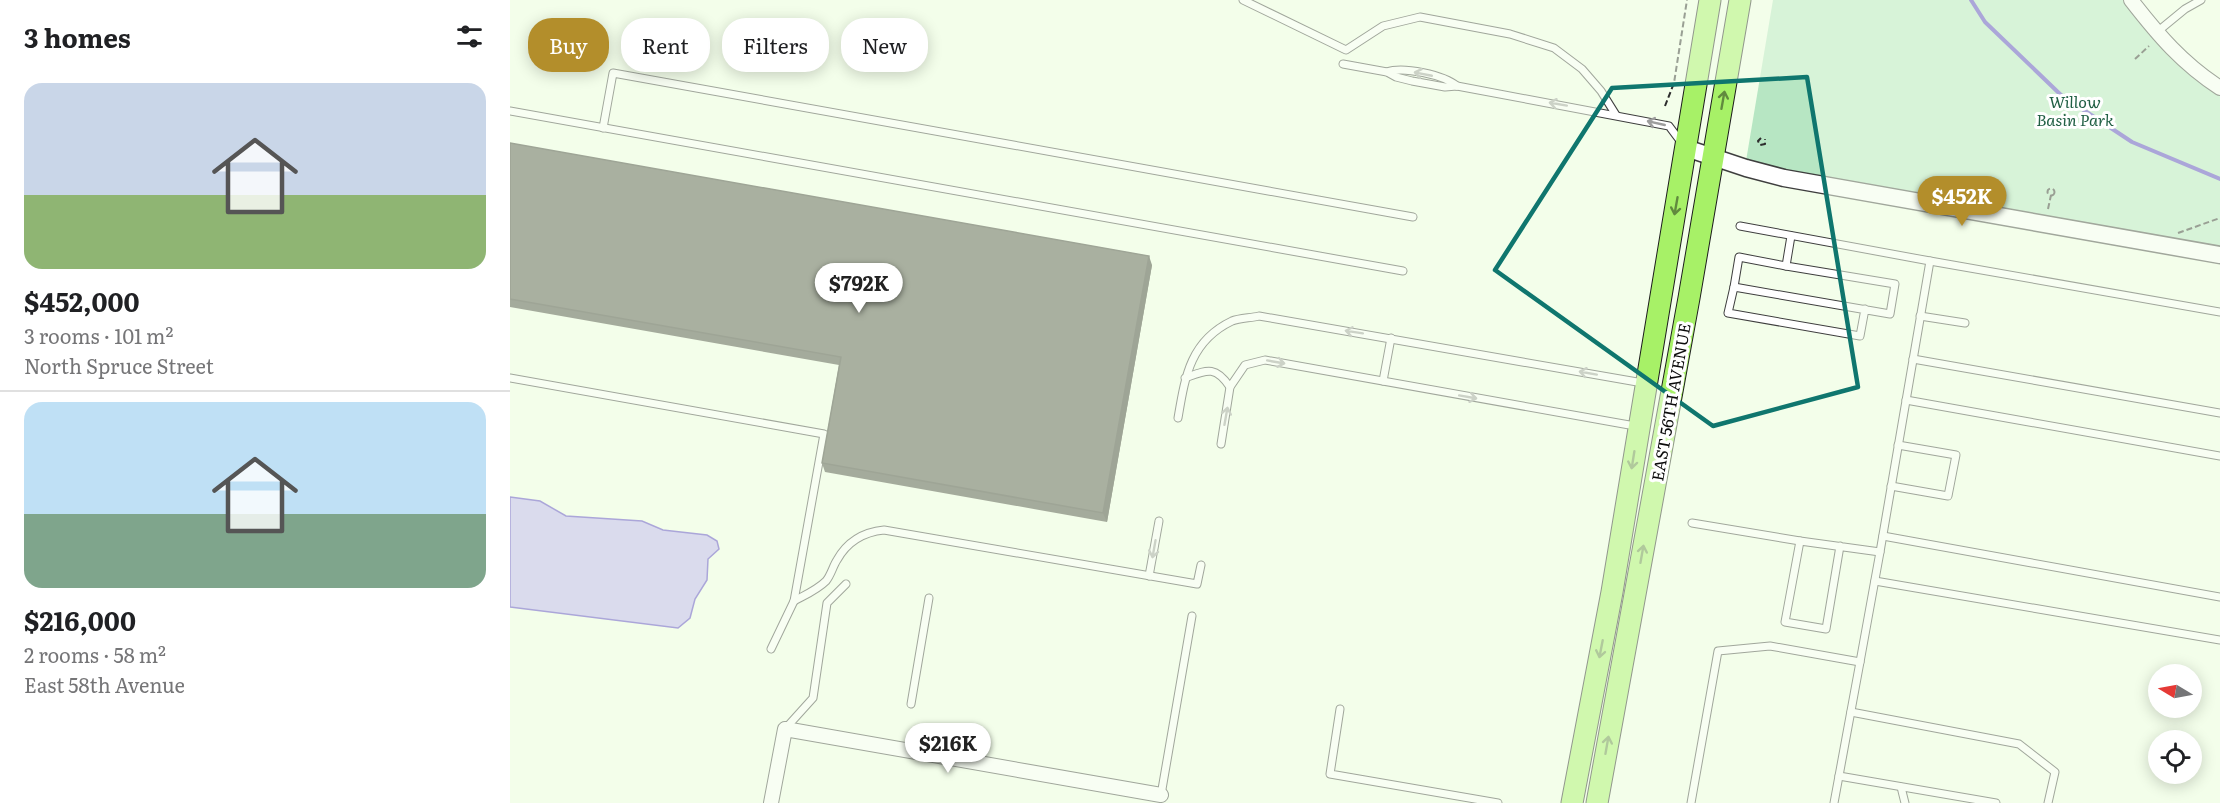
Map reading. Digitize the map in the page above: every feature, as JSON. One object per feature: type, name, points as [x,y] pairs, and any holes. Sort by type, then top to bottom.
[{"type":"main road","name":"EAST 56TH AVENUE","points":[[1572,803],[1612,592],[1710,0]]},
{"type":"main road","name":"EAST 56TH AVENUE","points":[[1597,803],[1714,158],[1740,0]]},
{"type":"street","points":[[2131,0],[2156,32],[2195,72],[2220,88]]},
{"type":"street","points":[[1686,148],[1784,178],[2220,255]]},
{"type":"street","points":[[771,803],[785,729],[1161,795]]},
{"type":"lane","points":[[1243,0],[1346,50],[1383,26],[1420,17],[1510,34],[1554,48],[1582,69],[1616,115]]},
{"type":"lane","points":[[2156,32],[2200,0]]},
{"type":"lane","points":[[1343,64],[1387,72],[1412,81],[1445,87],[1457,86],[1670,126],[1686,148]]},
{"type":"lane","points":[[603,128],[613,73],[1413,217]]},
{"type":"lane","points":[[510,111],[1403,271]]},
{"type":"lane","points":[[1740,226],[2220,312]]},
{"type":"lane","points":[[1786,266],[1791,236]]},
{"type":"lane","points":[[1734,287],[1865,309],[1890,314],[1895,284],[1739,257],[1728,313],[1860,336],[1865,309]]},
{"type":"lane","points":[[1834,803],[1930,261]]},
{"type":"lane","points":[[1178,418],[1185,378],[1194,354],[1209,337],[1233,321],[1259,316],[1645,384]]},
{"type":"lane","points":[[1920,316],[1965,323]]},
{"type":"lane","points":[[1383,381],[1390,338]]},
{"type":"lane","points":[[1913,359],[2220,413]]},
{"type":"lane","points":[[1221,444],[1230,387],[1245,365],[1265,360],[1638,427]]},
{"type":"lane","points":[[1185,378],[1207,371],[1222,375],[1230,387]]},
{"type":"lane","points":[[510,378],[824,434],[794,601],[771,649]]},
{"type":"lane","points":[[1906,399],[2220,456]]},
{"type":"lane","points":[[1891,486],[1948,496],[1956,454],[1898,445]]},
{"type":"lane","points":[[1149,576],[1159,521]]},
{"type":"lane","points":[[1692,523],[1880,552]]},
{"type":"lane","points":[[794,601],[824,583],[838,558],[850,544],[864,534],[884,530],[1197,584],[1201,566]]},
{"type":"lane","points":[[1882,536],[2220,597]]},
{"type":"lane","points":[[1800,541],[1785,622],[1826,629],[1840,546]]},
{"type":"lane","points":[[1875,581],[2220,640]]},
{"type":"lane","points":[[785,729],[813,698],[827,603],[846,584]]},
{"type":"lane","points":[[911,704],[929,598]]},
{"type":"lane","points":[[1161,795],[1192,616]]},
{"type":"lane","points":[[1692,803],[1718,651],[1770,646],[1860,662]]},
{"type":"lane","points":[[1340,709],[1329,774],[1498,803]]},
{"type":"lane","points":[[1851,712],[2019,744],[2055,772],[2048,803]]},
{"type":"lane","points":[[1839,776],[1996,803]]},
{"type":"lane","points":[[1901,787],[1905,803]]},
{"type":"path","points":[[1665,106],[1674,83],[1686,0]]},
{"type":"path","points":[[2135,59],[2149,46]]},
{"type":"path","points":[[1760,151],[1761,145],[1758,141],[1761,138]]},
{"type":"path","points":[[1761,145],[1765,144],[1765,139]]},
{"type":"path","points":[[2048,212],[2051,195]]},
{"type":"path","points":[[2175,234],[2220,218]]},
{"type":"highlighted area","points":[[1807,77],[1858,387],[1713,426],[1495,270],[1612,88]]},
{"type":"green space","name":"Willow Basin Park","points":[[1773,0],[2128,0],[2220,91],[2220,249],[1792,173],[1746,161]]},
{"type":"shaded area","points":[[510,497],[540,501],[566,516],[642,521],[663,530],[707,535],[717,541],[719,549],[708,559],[707,580],[695,599],[690,618],[678,628],[510,607]]},
{"type":"building","points":[[510,143],[1149,256],[1103,513],[822,463],[841,357],[510,299]]},
{"type":"waterway","points":[[1971,0],[1985,22],[2061,95],[2132,142],[2220,179]]}]
